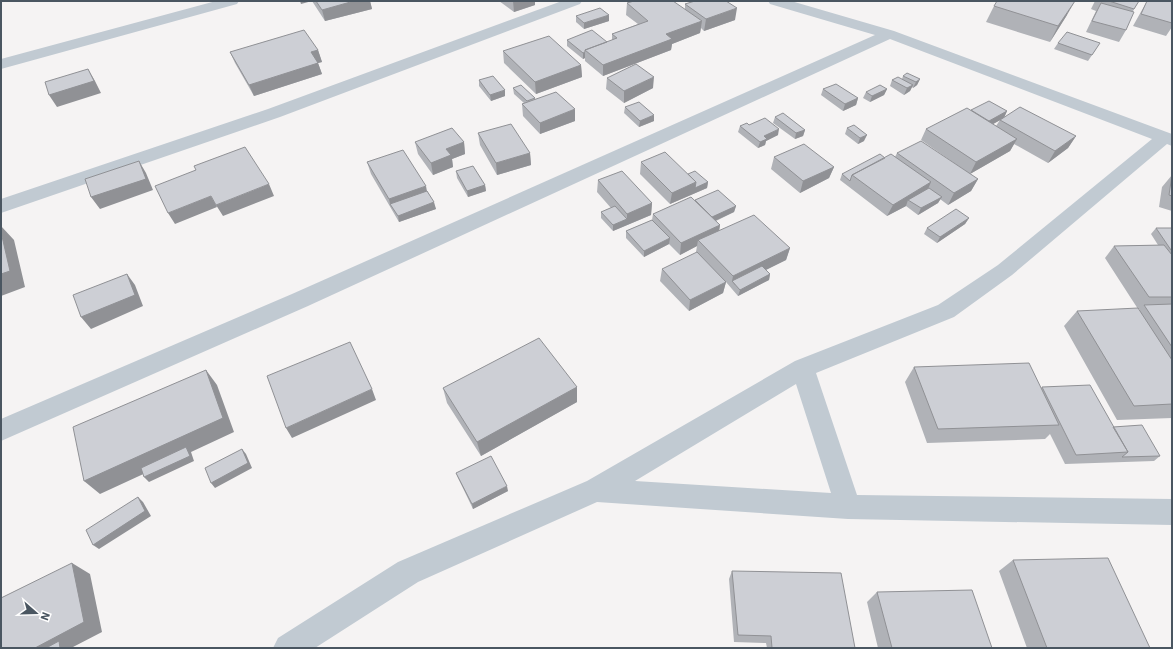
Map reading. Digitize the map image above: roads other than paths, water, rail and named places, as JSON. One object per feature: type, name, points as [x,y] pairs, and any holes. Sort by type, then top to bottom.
[{"type":"street","points":[[1,64],[232,1]]},
{"type":"street","points":[[1,206],[274,113],[575,1]]},
{"type":"street","points":[[775,1],[889,34],[1169,139]]},
{"type":"street","points":[[1,430],[300,300],[889,34]]},
{"type":"street","points":[[288,648],[408,572],[596,490],[803,368],[946,311],[1005,270],[1169,139]]},
{"type":"street","points":[[803,368],[848,506]]},
{"type":"street","points":[[596,490],[848,506],[1172,512]]}]
